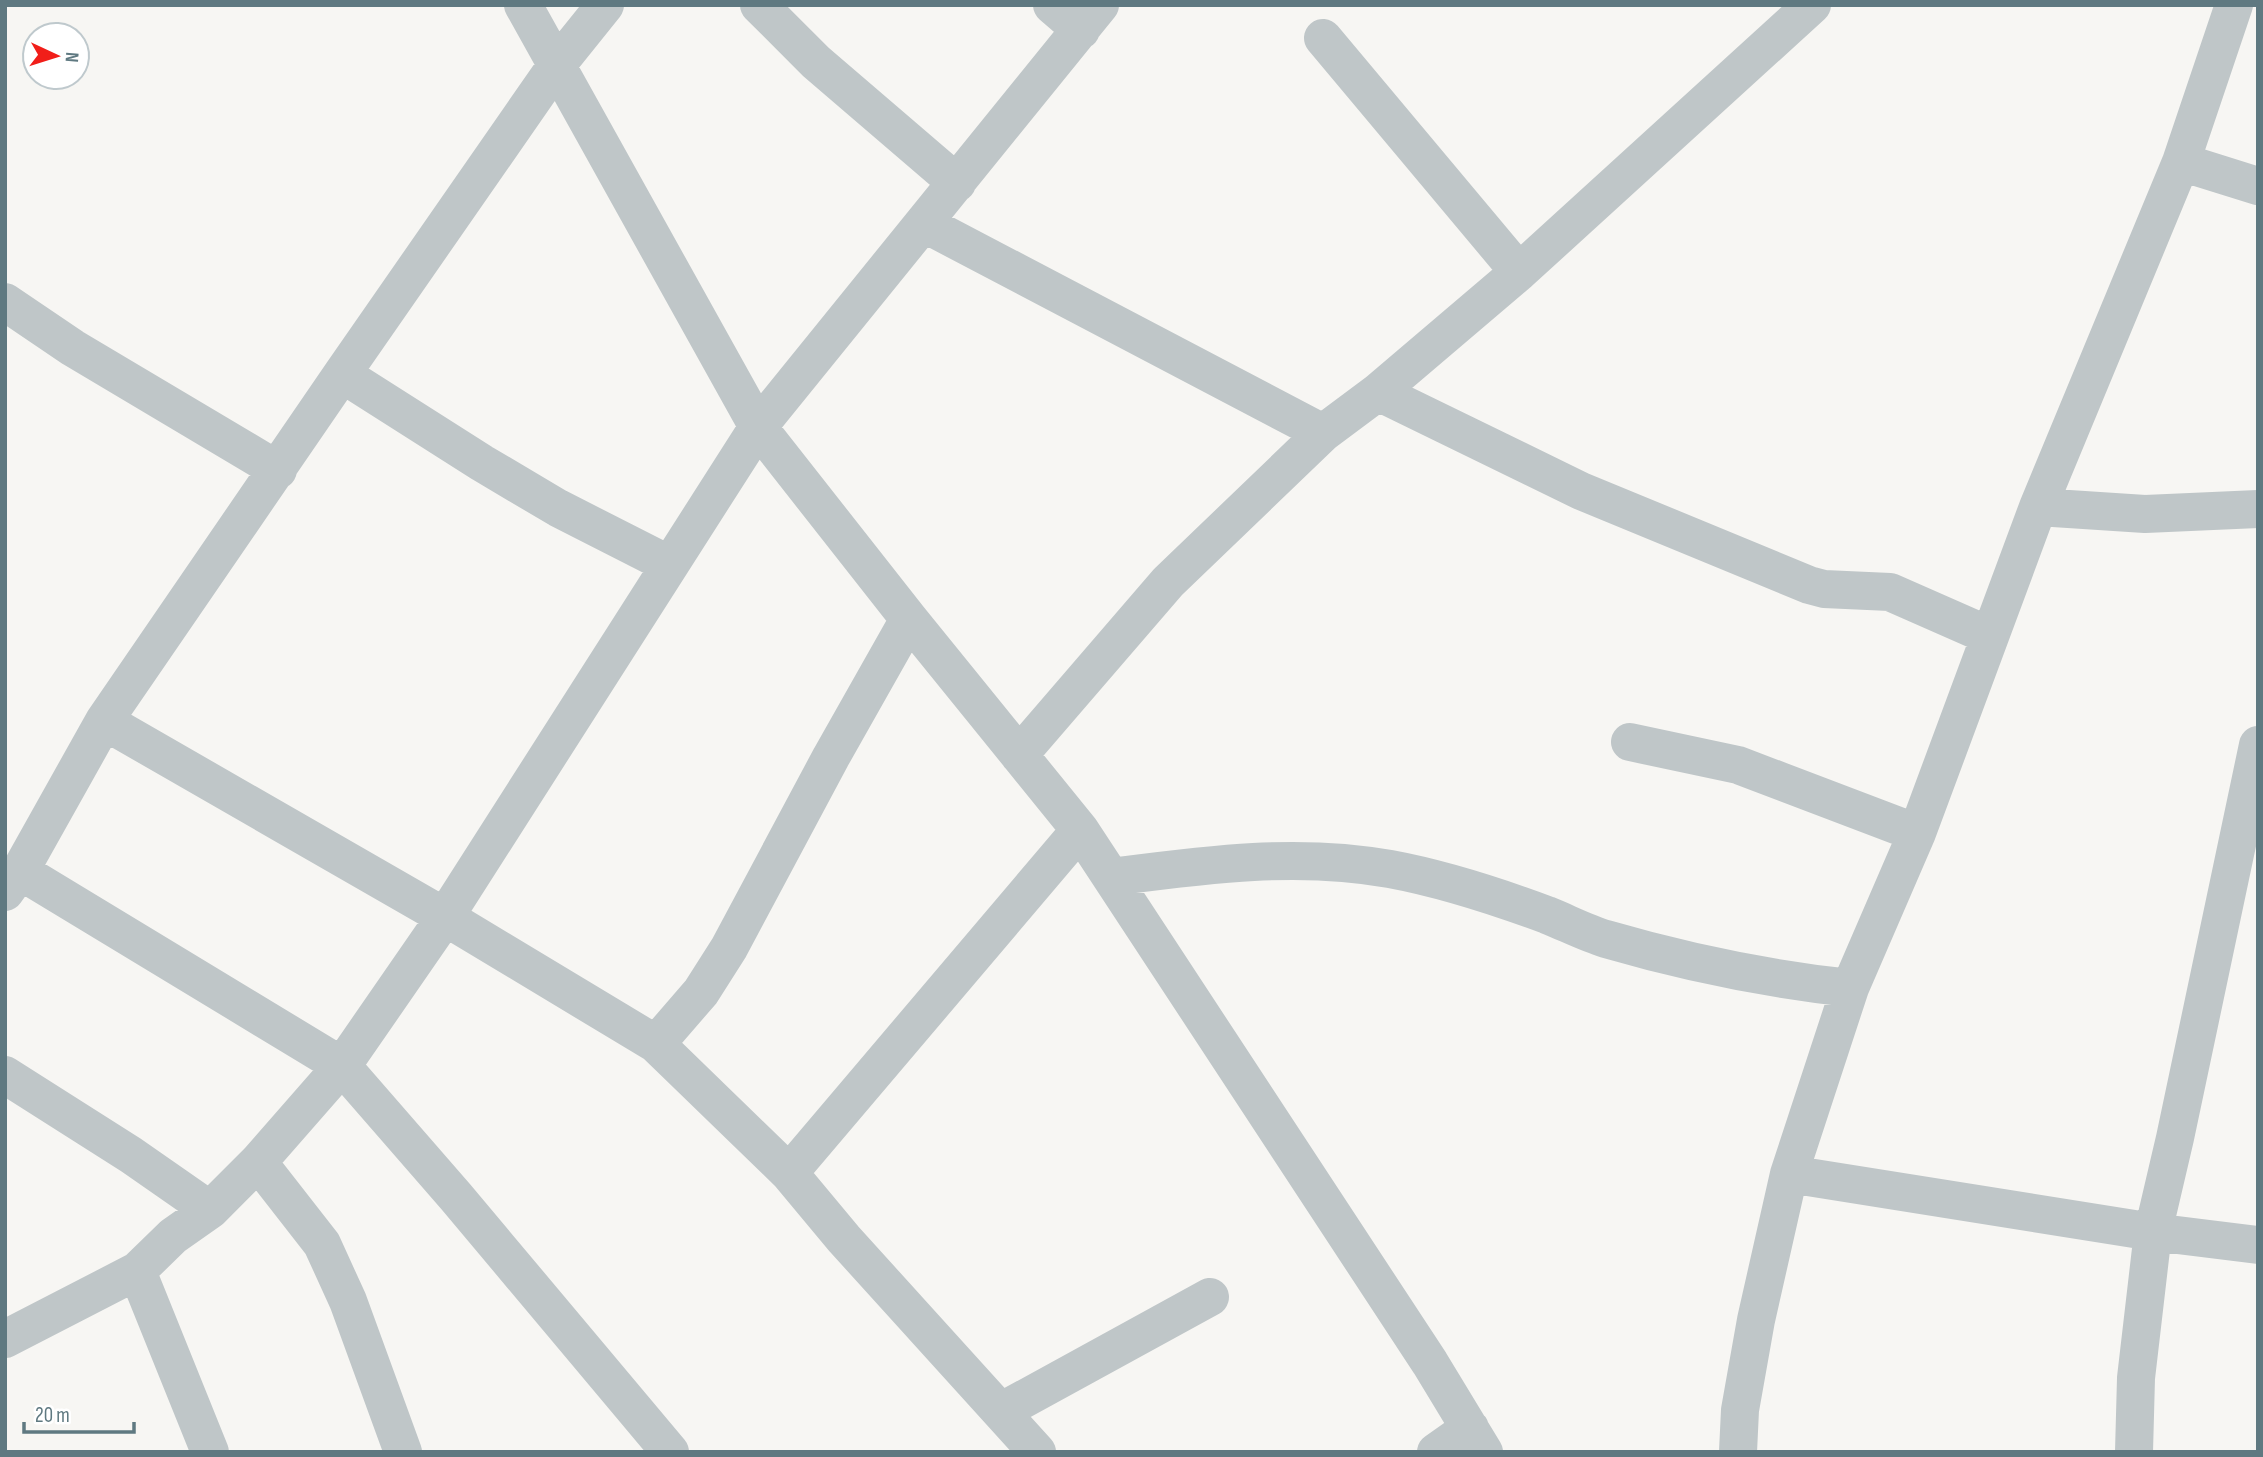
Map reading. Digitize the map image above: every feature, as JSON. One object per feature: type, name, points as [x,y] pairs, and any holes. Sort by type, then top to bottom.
[{"type":"street","points":[[523,5],[758,427],[1080,830],[1477,1440],[1436,1452]]},
{"type":"street","points":[[605,5],[556,66],[104,721],[12,881],[342,1066],[670,1452]]},
{"type":"street","points":[[759,5],[816,62],[957,183]]},
{"type":"street","points":[[5,1339],[137,1271],[173,1236],[210,1210],[258,1162],[342,1066],[445,918],[758,427],[1091,18],[1052,5]]},
{"type":"street","points":[[1018,755],[1168,582],[1323,433],[1378,392],[1520,272],[1812,5]]},
{"type":"street","points":[[1738,1452],[1740,1410],[1749,1359],[1790,1174],[1850,988],[1917,833],[2038,507],[2181,162],[2234,5]]},
{"type":"street","points":[[1323,38],[1520,272]]},
{"type":"street","points":[[2181,162],[2258,186]]},
{"type":"street","points":[[925,224],[1323,433]]},
{"type":"street","points":[[5,302],[73,348],[278,470]]},
{"type":"street","points":[[342,374],[558,508],[670,565]]},
{"type":"street","points":[[1378,392],[1581,491],[1809,585],[1824,589],[1891,592],[1990,635]]},
{"type":"street","points":[[2038,507],[2145,514],[2258,509]]},
{"type":"street","points":[[656,1044],[701,992],[729,948],[831,757],[909,619]]},
{"type":"street","points":[[104,721],[445,918],[656,1044],[789,1173],[844,1239],[1037,1452]]},
{"type":"street","points":[[1630,742],[1738,765],[1917,833]]},
{"type":"street","points":[[2134,1452],[2136,1378],[2153,1233],[2258,745]]},
{"type":"street","points":[[789,1173],[1080,830]]},
{"type":"street","points":[[1111,877],[1224,863],[1293,860],[1387,868],[1448,881],[1604,938],[1677,957],[1799,982],[1850,988]]},
{"type":"street","points":[[5,1075],[131,1155],[210,1210]]},
{"type":"street","points":[[258,1162],[322,1244],[348,1301],[403,1452]]},
{"type":"street","points":[[1790,1174],[2153,1233],[2258,1245]]},
{"type":"street","points":[[137,1271],[210,1452]]},
{"type":"street","points":[[1002,1411],[1210,1297]]}]
